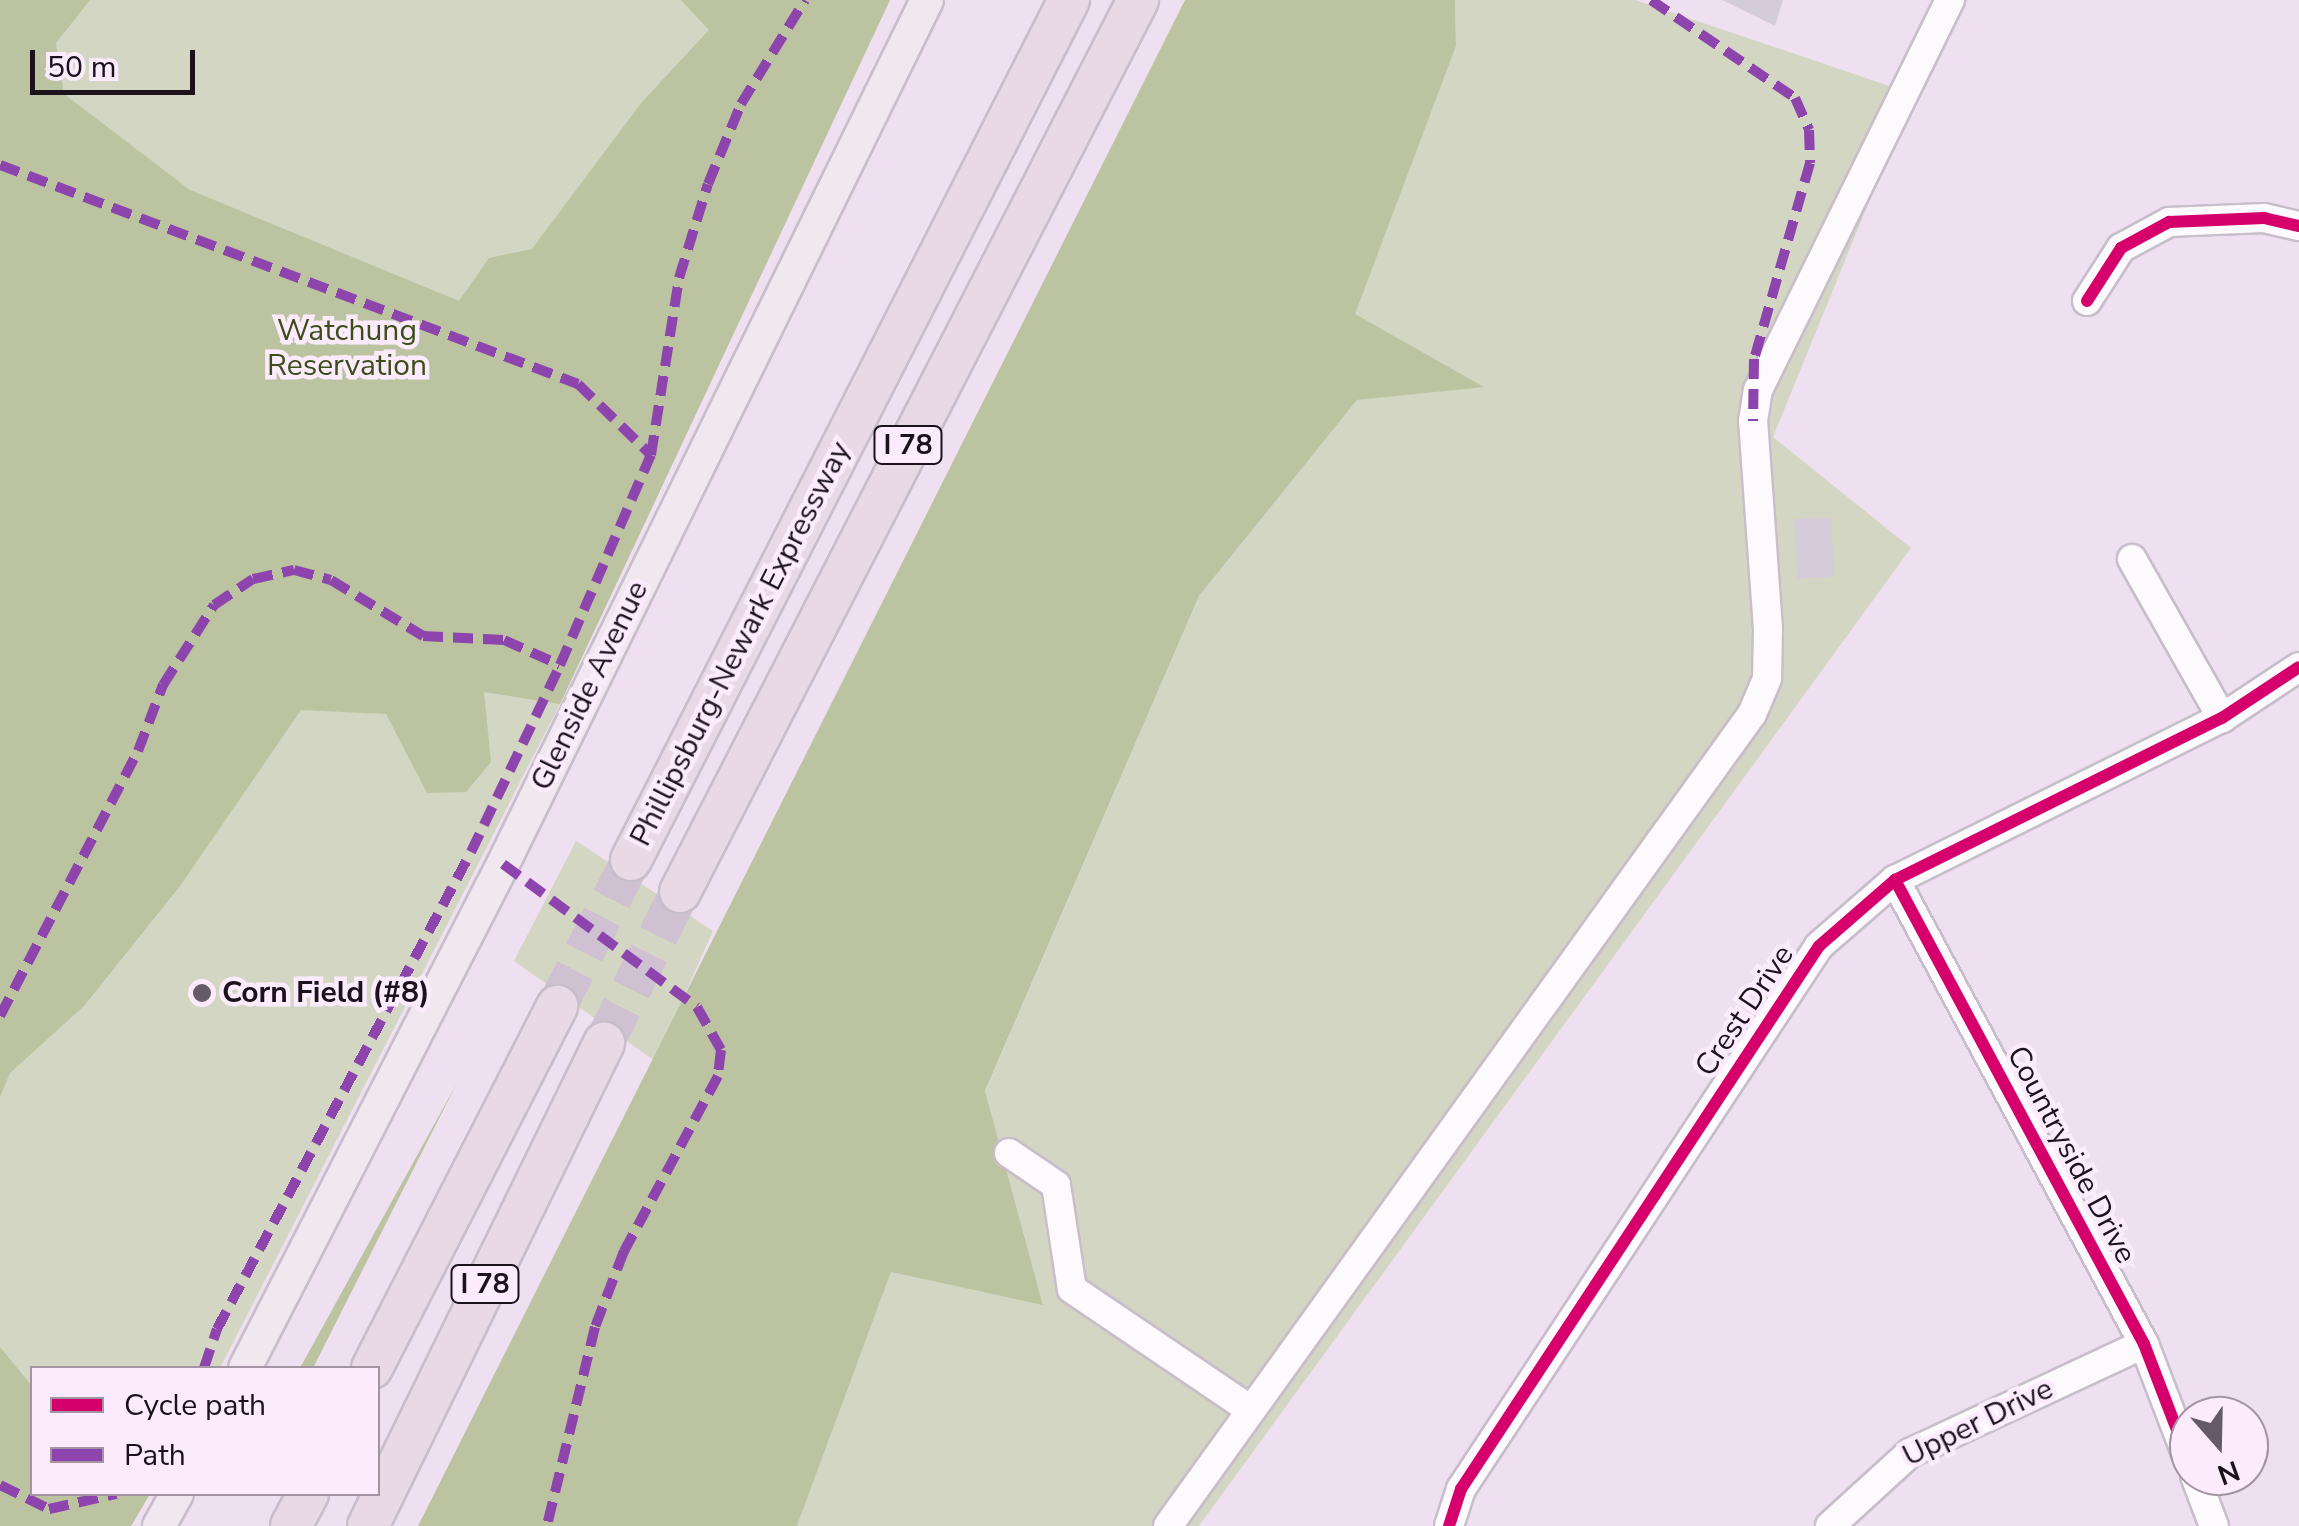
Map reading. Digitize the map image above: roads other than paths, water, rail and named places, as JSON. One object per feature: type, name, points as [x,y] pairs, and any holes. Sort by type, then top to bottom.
[{"type":"highway","name":"Phillipsburg-Newark Expressway","points":[[632,860],[1069,0]]},
{"type":"highway","name":"Phillipsburg-Newark Expressway","points":[[680,892],[1138,0]]},
{"type":"highway","name":"I 78","points":[[373,1366],[557,1006]]},
{"type":"highway","name":"I 78","points":[[368,1526],[604,1043]]},
{"type":"highway","points":[[291,1526],[307,1496]]},
{"type":"main road","name":"Glenside Avenue","points":[[245,1366],[503,864],[927,0]]},
{"type":"main road","points":[[160,1526],[176,1496]]},
{"type":"street","points":[[1168,1526],[1752,714],[1767,678],[1753,421],[1758,390],[1922,66],[1950,0]]},
{"type":"street","points":[[2088,302],[2120,248],[2169,222],[2264,218],[2299,226]]},
{"type":"street","points":[[2132,559],[2222,718]]},
{"type":"street","name":"Crest Drive","points":[[1449,1526],[1461,1489],[1819,946],[1894,880],[2222,718],[2299,667]]},
{"type":"street","name":"Countryside Drive","points":[[1894,880],[2144,1344],[2169,1408]]},
{"type":"street","points":[[1009,1153],[1056,1185],[1072,1289],[1251,1410]]},
{"type":"street","name":"Upper Drive","points":[[1830,1526],[1910,1453],[2144,1344]]},
{"type":"street","points":[[2203,1496],[2214,1526]]},
{"type":"tunnel","points":[[557,1006],[631,860]]},
{"type":"tunnel","points":[[604,1043],[680,892]]},
{"type":"place","name":"Corn Field (#8)","points":[[202,993]]},
{"type":"park label","name":"Watchung Reservation","points":[[347,348]]}]
